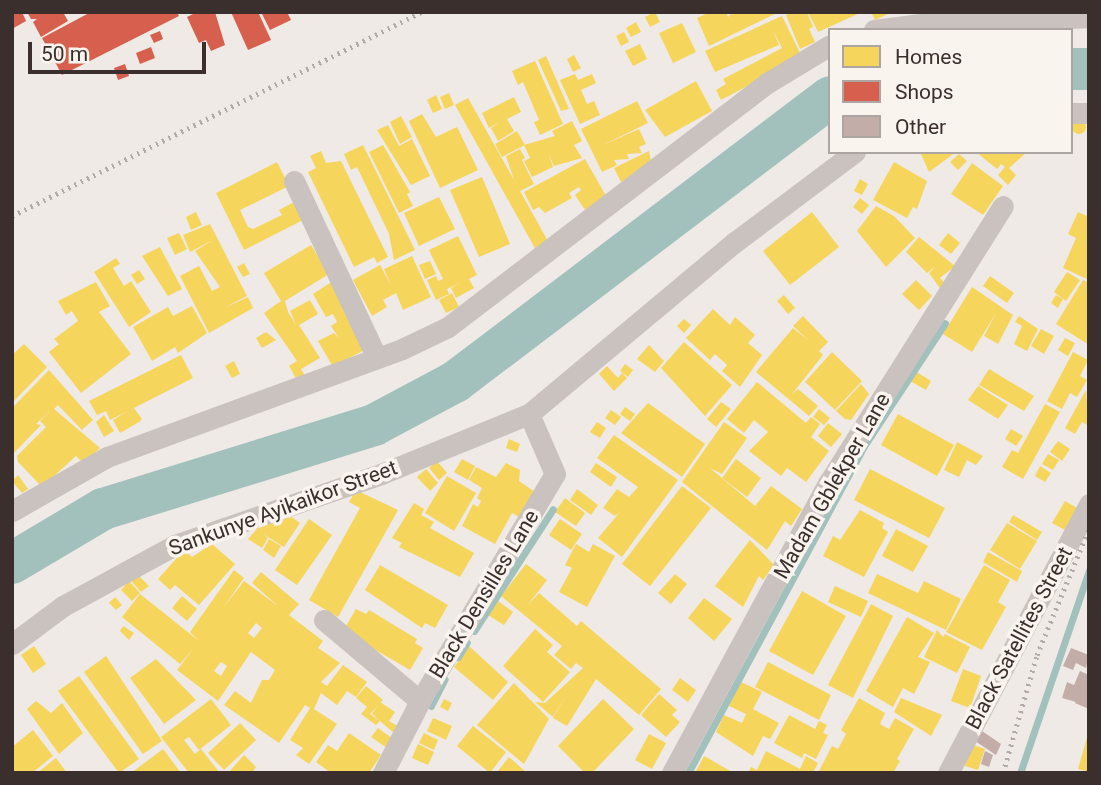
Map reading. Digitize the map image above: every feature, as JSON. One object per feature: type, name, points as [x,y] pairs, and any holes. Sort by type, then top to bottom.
[{"type":"street","points":[[890,28],[929,23],[1089,17]]},
{"type":"street","points":[[12,511],[107,457],[376,356],[402,349],[466,314],[769,82],[828,46]]},
{"type":"street","name":"Sankunye Ayikaikor Street","points":[[12,643],[63,606],[175,545],[381,474],[529,414],[735,242],[852,154]]},
{"type":"street","points":[[294,181],[376,356]]},
{"type":"street","name":"Madam Gblekper Lane","points":[[672,773],[829,482],[1003,206]]},
{"type":"street","name":"Black Densilles Lane","points":[[383,773],[420,701],[555,474],[529,414]]},
{"type":"street","name":"Black Satellites Street","points":[[948,773],[1089,504]]},
{"type":"street","points":[[324,620],[420,701]]},
{"type":"building: Homes","points":[[655,12],[660,22],[650,27],[645,17]]},
{"type":"building: Homes","points":[[710,12],[726,12],[728,17],[733,12],[779,12],[709,46],[697,18]]},
{"type":"building: Homes","points":[[807,12],[813,27],[809,29],[815,42],[800,49],[786,15]]},
{"type":"building: Homes","points":[[808,12],[862,12],[818,32]]},
{"type":"building: Homes","points":[[871,12],[892,12],[875,20]]},
{"type":"building: Homes","points":[[782,16],[802,57],[721,100],[716,90],[726,84],[723,79],[782,48],[773,30],[779,45],[715,72],[705,51]]},
{"type":"building: Homes","points":[[636,22],[641,32],[631,37],[626,28]]},
{"type":"building: Homes","points":[[682,23],[696,52],[673,63],[659,33]]},
{"type":"building: Homes","points":[[624,32],[629,42],[621,46],[616,36]]},
{"type":"building: Homes","points":[[640,44],[647,59],[633,66],[625,51]]},
{"type":"building: Homes","points":[[574,55],[581,68],[573,72],[567,59]]},
{"type":"building: Homes","points":[[546,56],[569,109],[561,111],[538,60]]},
{"type":"building: Homes","points":[[535,61],[563,124],[540,135],[534,122],[539,120],[523,82],[518,85],[512,71]]},
{"type":"building: Homes","points":[[575,74],[578,80],[592,74],[596,83],[581,90],[587,104],[594,101],[600,115],[580,124],[560,80]]},
{"type":"building: Homes","points":[[696,81],[712,111],[665,137],[645,110]]},
{"type":"building: Homes","points":[[449,93],[454,105],[445,109],[440,97]]},
{"type":"building: Homes","points":[[436,95],[442,109],[433,113],[427,100]]},
{"type":"building: Homes","points":[[514,97],[521,112],[507,119],[514,131],[498,141],[491,128],[500,122],[489,128],[482,113]]},
{"type":"building: Homes","points":[[468,98],[514,180],[506,156],[520,149],[525,158],[522,160],[534,184],[520,191],[549,243],[536,250],[455,105]]},
{"type":"building: Homes","points":[[637,101],[648,123],[601,146],[639,129],[646,144],[639,147],[642,153],[627,154],[629,159],[614,160],[617,165],[602,172],[581,129]]},
{"type":"building: Homes","points":[[422,114],[436,137],[457,127],[478,170],[440,188],[409,121]]},
{"type":"building: Homes","points":[[401,116],[412,137],[400,144],[390,122]]},
{"type":"building: Homes","points":[[1076,120],[1082,120],[1086,124],[1086,130],[1082,134],[1073,131],[1073,123]]},
{"type":"building: Homes","points":[[572,121],[582,141],[574,145],[582,158],[554,166],[549,155],[553,167],[532,177],[524,161],[530,158],[524,145],[555,136],[552,131]]},
{"type":"building: Homes","points":[[388,125],[399,146],[412,139],[430,176],[411,185],[377,130]]},
{"type":"building: Homes","points":[[517,131],[525,145],[502,157],[495,144]]},
{"type":"building: Homes","points":[[363,145],[415,250],[394,260],[389,234],[357,167],[351,170],[344,154]]},
{"type":"building: Homes","points":[[383,145],[410,192],[407,194],[413,206],[399,213],[369,152]]},
{"type":"building: Homes","points":[[321,151],[326,163],[341,161],[388,257],[377,263],[374,257],[354,267],[308,172],[316,168],[310,156]]},
{"type":"building: Homes","points":[[649,151],[652,167],[621,182],[614,168]]},
{"type":"building: Homes","points":[[921,154],[953,154],[929,172]]},
{"type":"building: Homes","points":[[959,154],[967,161],[958,170],[950,162]]},
{"type":"building: Homes","points":[[978,154],[1025,154],[1009,168],[1016,175],[1008,185],[998,175],[1005,167],[1001,164],[997,169]]},
{"type":"building: Homes","points":[[585,159],[606,196],[585,210],[575,195],[581,190],[579,187],[569,193],[572,198],[545,213],[539,207],[533,210],[524,192]]},
{"type":"building: Homes","points":[[277,162],[289,186],[240,210],[248,227],[253,229],[282,215],[279,210],[296,201],[305,219],[244,250],[216,193]]},
{"type":"building: Homes","points":[[894,162],[927,181],[917,209],[913,207],[907,218],[873,200]]},
{"type":"building: Homes","points":[[972,163],[1003,186],[983,215],[951,194]]},
{"type":"building: Homes","points":[[482,177],[510,244],[479,257],[450,190]]},
{"type":"building: Homes","points":[[860,179],[868,184],[862,195],[854,191]]},
{"type":"building: Homes","points":[[439,197],[455,229],[419,246],[404,213]]},
{"type":"building: Homes","points":[[860,198],[869,205],[862,214],[853,207]]},
{"type":"building: Homes","points":[[876,206],[894,216],[915,238],[886,267],[857,231]]},
{"type":"building: Homes","points":[[196,212],[202,225],[191,230],[186,217]]},
{"type":"building: Homes","points":[[812,212],[839,247],[790,285],[763,251]]},
{"type":"building: Homes","points":[[1078,212],[1087,216],[1089,212],[1089,280],[1063,268],[1076,238],[1068,234]]},
{"type":"building: Homes","points":[[210,224],[247,296],[224,308],[248,297],[253,308],[209,333],[180,276],[199,266],[212,291],[220,287],[195,251],[213,240],[190,252],[183,235]]},
{"type":"building: Homes","points":[[179,233],[187,249],[175,255],[167,238]]},
{"type":"building: Homes","points":[[948,233],[960,243],[951,254],[939,245]]},
{"type":"building: Homes","points":[[458,236],[477,275],[469,279],[474,288],[456,298],[451,288],[460,283],[447,289],[449,294],[436,300],[427,280],[436,276],[438,281],[443,279],[429,250]]},
{"type":"building: Homes","points":[[919,237],[955,266],[940,278],[947,285],[942,291],[929,273],[936,266],[927,273],[906,252]]},
{"type":"building: Homes","points":[[311,245],[329,274],[285,301],[296,325],[290,311],[310,300],[318,314],[299,325],[320,358],[301,369],[305,376],[297,380],[289,366],[297,361],[264,313],[281,301],[264,273]]},
{"type":"building: Homes","points":[[160,247],[182,289],[168,296],[142,256]]},
{"type":"building: Homes","points":[[412,256],[431,297],[403,310],[396,293],[383,300],[387,307],[372,316],[353,280],[380,265],[391,285],[384,269]]},
{"type":"building: Homes","points":[[116,258],[120,264],[113,268],[124,286],[131,281],[151,312],[129,327],[94,272]]},
{"type":"building: Homes","points":[[430,261],[436,274],[425,279],[419,265]]},
{"type":"building: Homes","points":[[244,263],[250,274],[243,277],[237,267]]},
{"type":"building: Homes","points":[[139,270],[145,279],[137,284],[131,275]]},
{"type":"building: Homes","points":[[1067,272],[1080,280],[1066,301],[1054,292]]},
{"type":"building: Homes","points":[[990,276],[1014,293],[1007,303],[983,286]]},
{"type":"building: Homes","points":[[916,280],[932,296],[919,310],[902,294]]},
{"type":"building: Homes","points":[[1083,280],[1089,283],[1089,345],[1056,324]]},
{"type":"building: Homes","points":[[333,281],[366,349],[333,367],[318,341],[334,333],[339,338],[331,326],[337,322],[333,314],[326,317],[313,294]]},
{"type":"building: Homes","points":[[96,282],[110,306],[99,312],[131,354],[81,393],[49,352],[59,344],[54,339],[78,321],[72,311],[66,315],[58,301]]},
{"type":"building: Homes","points":[[972,287],[1013,315],[998,344],[984,336],[996,313],[972,352],[943,334]]},
{"type":"building: Homes","points":[[452,293],[459,307],[446,313],[439,300]]},
{"type":"building: Homes","points":[[784,295],[795,308],[788,314],[777,301]]},
{"type":"building: Homes","points":[[1056,295],[1063,299],[1058,308],[1051,303]]},
{"type":"building: Homes","points":[[192,306],[207,333],[178,353],[175,347],[152,361],[133,327],[168,307],[173,316]]},
{"type":"building: Homes","points":[[713,309],[730,325],[735,317],[755,335],[748,343],[762,355],[740,387],[722,371],[727,365],[715,354],[710,360],[686,338]]},
{"type":"building: Homes","points":[[803,316],[828,342],[819,351],[823,355],[792,394],[798,389],[818,406],[809,416],[756,372],[793,328],[809,341],[793,326]]},
{"type":"building: Homes","points":[[1019,316],[1038,329],[1027,351],[1014,344],[1022,326],[1015,322]]},
{"type":"building: Homes","points":[[684,319],[691,325],[684,333],[677,326]]},
{"type":"building: Homes","points":[[1041,329],[1054,336],[1044,354],[1031,346]]},
{"type":"building: Homes","points":[[266,332],[276,340],[262,348],[256,338]]},
{"type":"building: Homes","points":[[1065,338],[1075,343],[1068,356],[1058,350]]},
{"type":"building: Homes","points":[[684,342],[732,385],[705,416],[661,368]]},
{"type":"building: Homes","points":[[24,344],[47,367],[12,403],[12,355]]},
{"type":"building: Homes","points":[[649,345],[664,361],[655,372],[637,359]]},
{"type":"building: Homes","points":[[832,352],[862,381],[835,410],[805,382]]},
{"type":"building: Homes","points":[[1073,352],[1088,360],[1080,376],[1087,380],[1077,397],[1070,393],[1062,409],[1047,401]]},
{"type":"building: Homes","points":[[181,355],[193,378],[134,408],[128,400],[142,419],[139,422],[120,433],[113,420],[128,411],[110,420],[106,411],[97,415],[89,401]]},
{"type":"building: Homes","points":[[234,361],[240,374],[232,378],[225,366]]},
{"type":"building: Homes","points":[[625,364],[633,370],[628,377],[620,371]]},
{"type":"building: Homes","points":[[607,366],[618,378],[622,373],[627,378],[614,391],[599,374]]},
{"type":"building: Homes","points":[[989,369],[1034,396],[1024,411],[979,385]]},
{"type":"building: Homes","points":[[49,370],[93,420],[82,430],[58,405],[54,409],[100,448],[84,464],[76,456],[42,487],[18,462],[17,456],[46,427],[40,421],[52,409],[36,424],[41,425],[12,455],[12,408]]},
{"type":"building: Homes","points":[[915,371],[931,381],[926,390],[910,381]]},
{"type":"building: Homes","points":[[757,382],[806,423],[811,417],[820,424],[811,437],[829,451],[806,482],[787,468],[781,476],[749,451],[768,432],[754,420],[744,433],[727,419]]},
{"type":"building: Homes","points":[[861,384],[869,394],[851,420],[845,419],[836,411]]},
{"type":"building: Homes","points":[[978,386],[1008,405],[998,419],[968,400]]},
{"type":"building: Homes","points":[[1086,390],[1089,426],[1082,422],[1075,434],[1065,428]]},
{"type":"building: Homes","points":[[721,402],[731,409],[716,427],[707,419]]},
{"type":"building: Homes","points":[[648,403],[705,444],[682,477],[621,433]]},
{"type":"building: Homes","points":[[1045,404],[1060,412],[1023,479],[1002,467],[1012,450],[1018,453]]},
{"type":"building: Homes","points":[[625,407],[635,414],[630,421],[620,414]]},
{"type":"building: Homes","points":[[819,409],[830,418],[824,425],[813,417]]},
{"type":"building: Homes","points":[[611,410],[621,417],[615,425],[605,418]]},
{"type":"building: Homes","points":[[898,414],[954,445],[937,476],[881,445]]},
{"type":"building: Homes","points":[[104,415],[114,431],[104,437],[96,422]]},
{"type":"building: Homes","points":[[597,422],[606,428],[600,438],[590,432]]},
{"type":"building: Homes","points":[[724,422],[747,438],[722,474],[710,468],[755,506],[771,486],[802,509],[791,526],[785,521],[767,550],[682,482]]},
{"type":"building: Homes","points":[[828,423],[842,434],[831,447],[818,436]]},
{"type":"building: Homes","points":[[1011,429],[1023,436],[1016,446],[1005,439]]},
{"type":"building: Homes","points":[[614,435],[678,480],[622,557],[598,538],[620,512],[615,516],[603,508],[617,489],[629,497],[638,487],[597,458]]},
{"type":"building: Homes","points":[[509,439],[520,444],[517,452],[506,448]]},
{"type":"building: Homes","points":[[1058,441],[1070,449],[1062,461],[1050,452]]},
{"type":"building: Homes","points":[[957,442],[983,456],[976,465],[967,460],[959,477],[944,470]]},
{"type":"building: Homes","points":[[1048,454],[1059,460],[1053,470],[1042,464]]},
{"type":"building: Homes","points":[[462,459],[475,466],[468,480],[454,472]]},
{"type":"building: Homes","points":[[736,459],[761,478],[747,497],[722,478]]},
{"type":"building: Homes","points":[[437,461],[447,473],[439,480],[429,468]]},
{"type":"building: Homes","points":[[506,463],[520,470],[519,481],[535,492],[519,517],[512,513],[495,544],[462,526],[473,504],[478,507],[481,501],[477,498],[482,488],[469,480],[476,467],[496,477]]},
{"type":"building: Homes","points":[[596,463],[617,477],[611,487],[590,472]]},
{"type":"building: Homes","points":[[1040,466],[1051,473],[1045,482],[1035,476]]},
{"type":"building: Homes","points":[[426,469],[438,483],[430,491],[417,477]]},
{"type":"building: Homes","points":[[870,469],[945,508],[929,538],[854,500]]},
{"type":"building: Homes","points":[[18,475],[28,489],[22,493],[12,481]]},
{"type":"building: Homes","points":[[447,476],[476,493],[454,531],[425,513]]},
{"type":"building: Homes","points":[[682,486],[711,508],[650,586],[622,564]]},
{"type":"building: Homes","points":[[577,489],[598,505],[591,515],[570,500]]},
{"type":"building: Homes","points":[[356,490],[398,510],[338,617],[309,600],[360,508],[349,502]]},
{"type":"building: Homes","points":[[565,498],[585,513],[576,526],[555,512]]},
{"type":"building: Homes","points":[[1065,501],[1077,508],[1065,530],[1052,523]]},
{"type":"building: Homes","points":[[414,503],[424,509],[421,515],[434,522],[430,528],[474,553],[460,577],[399,547],[402,543],[392,538]]},
{"type":"building: Homes","points":[[860,510],[884,523],[882,528],[888,532],[864,577],[823,556],[833,536],[840,540]]},
{"type":"building: Homes","points":[[286,514],[278,528],[287,514],[300,523],[284,547],[263,534],[268,538],[262,548],[248,539],[263,522]]},
{"type":"building: Homes","points":[[1013,515],[1042,532],[1037,540],[1009,522]]},
{"type":"building: Homes","points":[[309,519],[332,535],[297,585],[275,570]]},
{"type":"building: Homes","points":[[560,519],[582,534],[571,550],[549,535]]},
{"type":"building: Homes","points":[[1007,523],[1037,541],[1020,569],[990,550]]},
{"type":"building: Homes","points":[[896,529],[928,546],[913,572],[882,556]]},
{"type":"building: Homes","points":[[269,539],[281,546],[274,558],[263,550]]},
{"type":"building: Homes","points":[[750,540],[774,565],[763,580],[759,576],[743,607],[715,586]]},
{"type":"building: Homes","points":[[212,544],[235,564],[199,605],[175,585],[170,590],[158,579],[184,550],[192,557]]},
{"type":"building: Homes","points":[[576,544],[589,552],[593,544],[615,556],[587,607],[559,592],[572,568],[565,565]]},
{"type":"building: Homes","points":[[988,552],[1022,571],[1017,582],[983,562]]},
{"type":"building: Homes","points":[[526,564],[547,580],[527,606],[539,593],[577,626],[581,621],[661,689],[639,715],[596,679],[567,726],[553,718],[567,694],[553,717],[535,702],[545,703],[583,668],[576,663],[571,669],[554,655],[562,646],[501,596]]},
{"type":"building: Homes","points":[[380,565],[448,605],[435,628],[425,623],[422,628],[365,590]]},
{"type":"building: Homes","points":[[984,565],[1010,580],[998,602],[1006,607],[982,650],[946,632]]},
{"type":"building: Homes","points":[[132,569],[149,586],[141,592],[126,575]]},
{"type":"building: Homes","points":[[234,570],[244,578],[223,608],[244,581],[278,606],[252,583],[261,572],[299,604],[289,615],[323,641],[318,648],[340,663],[321,682],[327,686],[343,665],[367,682],[356,697],[347,691],[337,705],[321,693],[314,709],[337,724],[309,764],[296,755],[303,748],[290,740],[310,708],[305,705],[279,743],[224,705],[235,691],[251,703],[262,680],[269,680],[275,670],[251,652],[218,701],[177,670],[194,648],[180,664],[122,617],[140,594],[199,641],[190,632]],"holes":[[[256,623],[262,628],[254,638],[248,633]],[[221,662],[227,666],[221,676],[214,671]]]},
{"type":"building: Homes","points":[[675,574],[687,584],[671,604],[658,593]]},
{"type":"building: Homes","points":[[877,574],[918,593],[924,581],[961,599],[946,630],[868,593]]},
{"type":"building: Homes","points":[[129,581],[140,593],[132,601],[121,590]]},
{"type":"building: Homes","points":[[835,586],[868,601],[861,617],[828,602]]},
{"type":"building: Homes","points":[[802,591],[846,616],[813,675],[769,651]]},
{"type":"building: Homes","points":[[182,596],[197,609],[187,621],[172,608]]},
{"type":"building: Homes","points":[[115,597],[122,605],[116,610],[109,603]]},
{"type":"building: Homes","points":[[704,598],[732,619],[714,641],[688,618]]},
{"type":"building: Homes","points":[[498,601],[513,612],[504,625],[488,615]]},
{"type":"building: Homes","points":[[871,604],[893,616],[853,698],[828,685]]},
{"type":"building: Homes","points":[[356,609],[366,614],[369,610],[417,639],[415,643],[423,648],[410,670],[343,631]]},
{"type":"building: Homes","points":[[907,617],[934,633],[918,657],[930,662],[914,694],[903,688],[893,707],[866,691]]},
{"type":"building: Homes","points":[[123,626],[134,633],[129,640],[120,631]]},
{"type":"building: Homes","points":[[535,629],[553,645],[547,652],[570,672],[543,702],[503,666]]},
{"type":"building: Homes","points":[[937,630],[943,637],[945,634],[970,647],[957,673],[924,657]]},
{"type":"building: Homes","points":[[34,646],[46,664],[33,673],[21,655]]},
{"type":"building: Homes","points":[[469,646],[508,682],[493,700],[454,667]]},
{"type":"building: Homes","points":[[106,656],[162,741],[143,754],[84,672]]},
{"type":"building: Homes","points":[[156,659],[196,700],[164,724],[130,678]]},
{"type":"building: Homes","points":[[768,662],[831,695],[819,720],[755,687]]},
{"type":"building: Homes","points":[[963,669],[981,676],[970,708],[951,701]]},
{"type":"building: Homes","points":[[79,676],[139,759],[119,773],[58,691]]},
{"type":"building: Homes","points":[[680,678],[696,690],[688,702],[672,690]]},
{"type":"building: Homes","points":[[741,682],[762,692],[753,709],[779,723],[770,739],[763,736],[753,756],[716,732],[724,715],[742,723],[746,714],[729,706]]},
{"type":"building: Homes","points":[[514,683],[549,719],[524,764],[477,725]]},
{"type":"building: Homes","points":[[366,686],[383,700],[370,714],[380,721],[376,725],[361,714],[367,707],[356,698]]},
{"type":"building: Homes","points":[[659,694],[677,710],[672,715],[680,722],[666,737],[641,715]]},
{"type":"building: Homes","points":[[859,698],[885,713],[880,724],[889,729],[895,718],[914,729],[897,759],[900,761],[893,773],[818,773],[832,746],[838,749],[846,734],[841,730]]},
{"type":"building: Homes","points":[[901,698],[942,715],[931,736],[894,712]]},
{"type":"building: Homes","points":[[211,699],[231,725],[199,750],[189,737],[184,740],[195,754],[201,749],[220,773],[189,773],[161,737]]},
{"type":"building: Homes","points":[[444,699],[452,703],[448,711],[440,707]]},
{"type":"building: Homes","points":[[603,699],[634,729],[592,773],[585,773],[558,746]]},
{"type":"building: Homes","points":[[36,701],[51,713],[62,703],[83,733],[59,754],[27,709]]},
{"type":"building: Homes","points":[[380,702],[395,712],[389,721],[399,727],[395,734],[372,714]]},
{"type":"building: Homes","points":[[789,715],[815,729],[819,721],[827,725],[823,733],[828,735],[816,759],[804,753],[802,758],[774,743]]},
{"type":"building: Homes","points":[[433,718],[452,726],[446,740],[427,731]]},
{"type":"building: Homes","points":[[240,723],[256,740],[224,770],[208,753]]},
{"type":"building: Homes","points":[[473,726],[506,752],[490,773],[457,746]]},
{"type":"building: Homes","points":[[378,728],[393,739],[387,748],[371,737]]},
{"type":"building: Homes","points":[[33,730],[53,756],[32,773],[12,773],[12,747]]},
{"type":"building: Homes","points":[[349,733],[381,755],[369,773],[331,773],[316,762],[328,745],[337,751]]},
{"type":"building: Homes","points":[[424,733],[438,740],[434,750],[419,743]]},
{"type":"building: Homes","points":[[649,734],[666,743],[652,769],[635,760]]},
{"type":"building: Homes","points":[[1089,735],[1089,772],[1078,769]]},
{"type":"building: Homes","points":[[967,743],[985,749],[978,770],[965,766]]},
{"type":"building: Homes","points":[[418,744],[434,752],[428,765],[412,758]]},
{"type":"building: Homes","points":[[163,749],[181,773],[131,773]]},
{"type":"building: Homes","points":[[766,751],[800,769],[806,756],[818,763],[813,773],[748,773],[751,767],[757,770]]},
{"type":"building: Homes","points":[[244,755],[256,767],[252,773],[228,773]]},
{"type":"building: Homes","points":[[704,756],[734,773],[695,773]]},
{"type":"building: Homes","points":[[509,757],[527,773],[497,772]]},
{"type":"building: Homes","points":[[56,758],[67,773],[37,773]]},
{"type":"building: Shops","points":[[12,12],[22,12],[26,21],[12,29]]},
{"type":"building: Shops","points":[[27,12],[63,12],[68,21],[41,37],[33,22],[37,19],[31,19]]},
{"type":"building: Shops","points":[[91,12],[177,12],[179,16],[62,75],[42,38]]},
{"type":"building: Shops","points":[[197,12],[215,12],[225,45],[211,51],[206,40],[199,43],[187,17]]},
{"type":"building: Shops","points":[[231,12],[258,12],[271,40],[248,50]]},
{"type":"building: Shops","points":[[261,12],[287,12],[291,20],[270,30]]},
{"type":"building: Shops","points":[[160,31],[163,39],[154,43],[150,35]]},
{"type":"building: Shops","points":[[151,47],[155,58],[140,64],[136,53]]},
{"type":"building: Shops","points":[[125,64],[129,76],[118,80],[114,68]]},
{"type":"building: Other","points":[[1071,648],[1089,655],[1086,668],[1076,663],[1073,670],[1063,666]]},
{"type":"building: Other","points":[[1080,671],[1089,675],[1089,709],[1062,698],[1067,682],[1074,685]]},
{"type":"building: Other","points":[[982,731],[1001,744],[996,755],[975,741]]},
{"type":"building: Other","points":[[985,751],[993,755],[989,767],[981,764]]},
{"type":"waterway","points":[[1073,69],[1089,69]]},
{"type":"waterway","points":[[12,563],[103,509],[374,425],[455,382],[828,99]]},
{"type":"waterway","points":[[688,773],[864,446],[945,323]]},
{"type":"waterway","points":[[474,631],[553,509]]},
{"type":"waterway","points":[[1020,773],[1089,570]]},
{"type":"waterway","points":[[458,657],[467,642]]},
{"type":"waterway","points":[[431,706],[445,679]]},
{"type":"railway","points":[[12,216],[422,12]]},
{"type":"railway","points":[[1003,773],[1037,655],[1089,529]]}]
